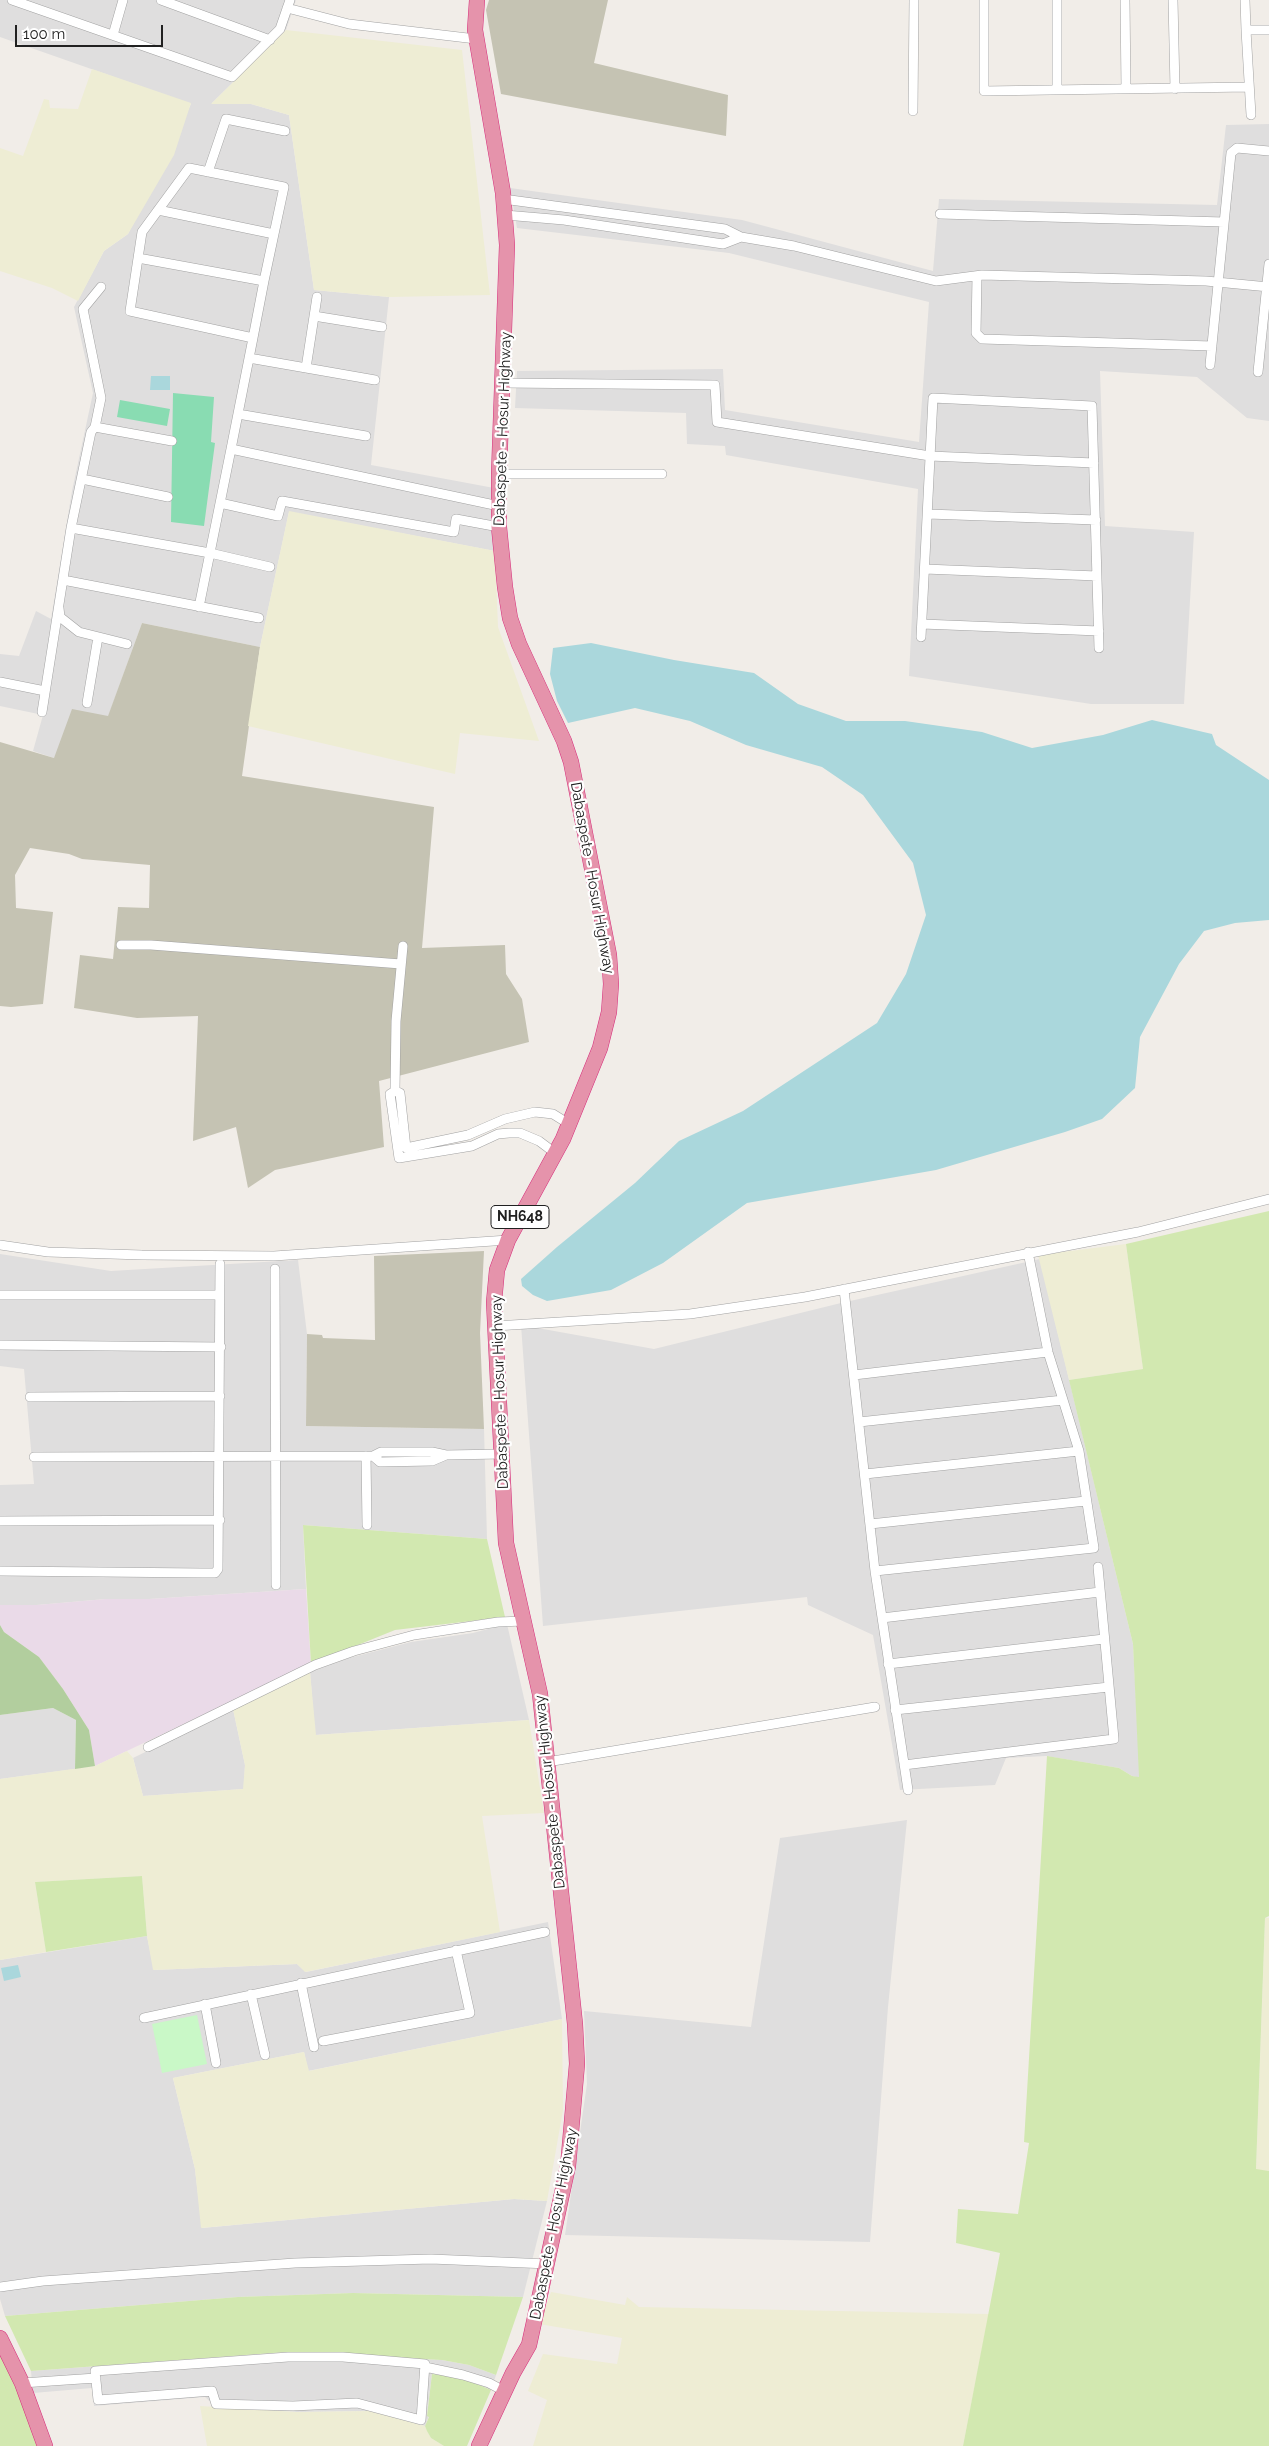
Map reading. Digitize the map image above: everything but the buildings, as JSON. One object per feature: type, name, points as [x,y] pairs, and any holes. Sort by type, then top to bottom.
[{"type":"highway","name":"Dabaspete - Hosur Highway","points":[[477,0],[475,9],[476,39],[505,215],[508,280],[499,474],[499,527],[510,618],[519,644],[564,741],[571,762],[609,955],[611,984],[609,1012],[600,1048],[570,1124],[508,1240],[497,1270],[494,1302],[506,1544],[540,1694],[575,2024],[577,2064],[568,2166],[529,2345],[504,2391],[479,2446]]},
{"type":"highway","points":[[0,2338],[22,2383],[45,2446]]},
{"type":"street","points":[[12,0],[232,77],[280,29],[289,4],[349,24],[476,39]]},
{"type":"street","points":[[113,35],[123,0]]},
{"type":"street","points":[[161,0],[270,40]]},
{"type":"street","points":[[914,0],[914,111]]},
{"type":"street","points":[[984,0],[984,92],[1249,88]]},
{"type":"street","points":[[1057,0],[1057,90]]},
{"type":"street","points":[[1125,0],[1126,89]]},
{"type":"street","points":[[1173,0],[1175,89]]},
{"type":"street","points":[[1245,0],[1251,115]]},
{"type":"street","points":[[1246,30],[1269,30]]},
{"type":"street","points":[[208,172],[226,119],[285,131]]},
{"type":"street","points":[[1210,365],[1232,150],[1237,148],[1269,151]]},
{"type":"street","points":[[199,607],[284,187],[189,168],[142,232],[130,311],[253,338]]},
{"type":"street","points":[[503,199],[725,228],[741,238],[794,246],[931,281],[977,276],[1218,282],[1268,287]]},
{"type":"street","points":[[158,210],[274,234]]},
{"type":"street","points":[[940,214],[1224,222]]},
{"type":"street","points":[[505,215],[564,220],[723,244],[741,238]]},
{"type":"street","points":[[138,258],[264,281]]},
{"type":"street","points":[[1258,372],[1269,264]]},
{"type":"street","points":[[977,276],[976,333],[982,339],[1212,346]]},
{"type":"street","points":[[42,712],[72,528],[91,432],[95,427],[101,398],[83,309],[100,287]]},
{"type":"street","points":[[306,368],[317,298]]},
{"type":"street","points":[[314,316],[382,328]]},
{"type":"street","points":[[250,358],[375,380]]},
{"type":"street","points":[[503,383],[715,386],[716,422],[930,456],[1094,463]]},
{"type":"street","points":[[921,637],[934,398],[1092,406],[1099,648]]},
{"type":"street","points":[[238,414],[366,436]]},
{"type":"street","points":[[95,427],[172,440]]},
{"type":"street","points":[[231,449],[499,506]]},
{"type":"street","points":[[499,474],[662,474]]},
{"type":"street","points":[[82,479],[168,497]]},
{"type":"street","points":[[220,503],[278,516],[282,501],[454,532],[456,520],[499,527]]},
{"type":"street","points":[[928,514],[1096,520]]},
{"type":"street","points":[[72,528],[210,553],[270,567]]},
{"type":"street","points":[[925,569],[1097,576]]},
{"type":"street","points":[[63,580],[259,618]]},
{"type":"street","points":[[59,602],[60,617],[79,632],[127,644]]},
{"type":"street","points":[[922,624],[1099,631]]},
{"type":"street","points":[[87,703],[98,637]]},
{"type":"street","points":[[0,682],[45,691]]},
{"type":"street","points":[[122,945],[151,944],[401,964]]},
{"type":"street","points":[[403,946],[396,1021],[394,1091],[390,1094],[399,1158],[472,1146],[498,1134],[509,1133],[520,1133],[539,1141],[555,1153]]},
{"type":"street","points":[[394,1091],[400,1093],[406,1148],[468,1135],[505,1119],[535,1112],[553,1114],[570,1124]]},
{"type":"street","points":[[495,1326],[690,1314],[844,1289],[1138,1232],[1269,1199]]},
{"type":"street","points":[[0,1245],[76,1253],[274,1256],[508,1240]]},
{"type":"street","points":[[875,1571],[1094,1548],[1079,1451],[1048,1352],[1028,1252]]},
{"type":"street","points":[[0,1571],[214,1573],[218,1569],[220,1520],[220,1264]]},
{"type":"street","points":[[274,1269],[276,1584]]},
{"type":"street","points":[[844,1289],[875,1571],[908,1790]]},
{"type":"street","points":[[0,1295],[219,1295]]},
{"type":"street","points":[[0,1345],[220,1347]]},
{"type":"street","points":[[854,1375],[1048,1352]]},
{"type":"street","points":[[30,1397],[220,1396]]},
{"type":"street","points":[[859,1422],[1063,1400]]},
{"type":"street","points":[[865,1474],[1079,1451]]},
{"type":"street","points":[[34,1456],[370,1456],[381,1452],[432,1452],[446,1455],[502,1454]]},
{"type":"street","points":[[367,1525],[370,1456]]},
{"type":"street","points":[[870,1524],[1086,1501]]},
{"type":"street","points":[[0,1521],[220,1520]]},
{"type":"street","points":[[904,1765],[1114,1740],[1098,1566]]},
{"type":"street","points":[[882,1618],[1100,1592]]},
{"type":"street","points":[[148,1747],[315,1665],[354,1651],[414,1635],[498,1622],[524,1621]]},
{"type":"street","points":[[888,1664],[1104,1639]]},
{"type":"street","points":[[895,1710],[1109,1687]]},
{"type":"street","points":[[547,1762],[875,1707]]},
{"type":"street","points":[[144,2018],[545,1932]]},
{"type":"street","points":[[323,2042],[470,2013],[456,1950]]},
{"type":"street","points":[[301,1983],[314,2047]]},
{"type":"street","points":[[251,1994],[265,2055]]},
{"type":"street","points":[[205,2004],[216,2062]]},
{"type":"street","points":[[0,2287],[43,2281],[295,2263],[431,2259],[548,2264]]},
{"type":"street","points":[[425,2367],[421,2420],[357,2404],[292,2406],[216,2404],[212,2391],[98,2400],[95,2371],[288,2356],[397,2360],[425,2364],[425,2367],[463,2375],[489,2383],[504,2391]]},
{"type":"street","points":[[22,2383],[96,2378]]},
{"type":"shaded area","points":[[0,0],[296,0],[286,30],[212,103],[251,104],[289,115],[314,290],[389,297],[371,465],[494,488],[495,551],[289,512],[260,647],[142,623],[108,717],[54,758],[33,751],[43,715],[0,706],[0,654],[19,656],[36,611],[51,619],[72,491],[93,393],[74,307],[104,251],[128,234],[191,104],[0,37]]},
{"type":"shaded area","points":[[489,0],[608,0],[594,63],[728,95],[726,136],[501,94],[486,10]]},
{"type":"shaded area","points":[[1269,124],[1269,421],[1247,418],[1197,377],[1100,371],[1105,526],[1194,532],[1184,704],[1091,704],[909,676],[918,489],[726,455],[725,446],[687,444],[686,413],[515,408],[517,371],[723,369],[725,410],[919,442],[929,302],[729,253],[517,228],[510,188],[742,220],[933,271],[939,199],[1217,205],[1226,125]]},
{"type":"shaded area","points":[[142,623],[260,647],[242,776],[434,807],[422,948],[505,945],[506,974],[522,999],[529,1042],[379,1081],[384,1147],[275,1170],[248,1188],[236,1127],[193,1141],[198,1016],[137,1018],[74,1008],[80,955],[113,959],[118,907],[149,908],[150,865],[82,859],[69,854],[30,848],[15,875],[16,908],[53,912],[43,1004],[11,1007],[0,1006],[0,742],[54,758],[72,709],[108,716]]},
{"type":"shaded area","points":[[484,1251],[480,1333],[484,1429],[306,1426],[307,1334],[322,1335],[323,1338],[375,1340],[374,1256]]},
{"type":"shaded area","points":[[0,1254],[111,1271],[298,1260],[307,1334],[306,1426],[484,1429],[487,1539],[303,1525],[306,1589],[150,1599],[106,1599],[37,1605],[0,1605],[0,1485],[34,1484],[24,1369],[0,1366]]},
{"type":"shaded area","points":[[1040,1259],[1133,1644],[1140,1778],[1132,1776],[1119,1768],[1046,1756],[1006,1758],[995,1785],[900,1790],[873,1635],[808,1605],[807,1597],[543,1626],[521,1325],[654,1349],[841,1303]]},
{"type":"shaded area","points":[[306,1589],[311,1664],[95,1766],[89,1730],[63,1689],[39,1657],[4,1632],[0,1625],[0,1605],[37,1605],[106,1599],[150,1599]]},
{"type":"shaded area","points":[[507,1624],[529,1720],[315,1735],[310,1672],[349,1658],[411,1642],[473,1633]]},
{"type":"shaded area","points":[[53,1708],[76,1720],[75,1769],[0,1779],[0,1715]]},
{"type":"shaded area","points":[[233,1709],[245,1765],[244,1789],[143,1796],[133,1758]]},
{"type":"shaded area","points":[[907,1820],[888,2007],[870,2242],[565,2235],[587,2084],[584,2011],[751,2027],[780,1838]]},
{"type":"shaded area","points":[[548,1922],[562,2019],[308,2071],[304,2052],[173,2078],[195,2169],[202,2228],[514,2199],[547,2201],[523,2297],[353,2293],[238,2297],[5,2316],[0,2299],[0,1960],[147,1936],[154,1970],[297,1964],[306,1972]]},
{"type":"shaded area","points":[[286,2352],[442,2360],[469,2365],[496,2375],[491,2390],[461,2377],[432,2374],[427,2415],[429,2416],[425,2426],[370,2411],[297,2412],[216,2407],[205,2397],[94,2406],[92,2388],[33,2393],[31,2371]]},
{"type":"green space","points":[[286,30],[462,50],[490,295],[389,297],[314,290],[289,115],[251,104],[211,104]]},
{"type":"green space","points":[[92,69],[191,103],[174,155],[128,234],[104,251],[78,301],[52,288],[0,271],[0,148],[23,156],[44,99],[49,100],[50,108],[78,109]]},
{"type":"green space","points":[[173,393],[214,397],[211,442],[215,443],[204,526],[171,522]]},
{"type":"green space","points":[[120,400],[170,409],[167,426],[117,417]]},
{"type":"green space","points":[[289,511],[495,551],[498,627],[539,741],[460,733],[455,774],[248,726],[260,647]]},
{"type":"green space","points":[[1269,1211],[1269,1916],[1265,1918],[1256,2169],[1269,2171],[1269,2446],[963,2446],[1000,2253],[956,2243],[958,2209],[1018,2214],[1029,2143],[1024,2142],[1047,1756],[1119,1768],[1132,1776],[1139,1777],[1133,1644],[1069,1380],[1143,1369],[1126,1244]]},
{"type":"green space","points":[[1126,1244],[1143,1369],[1069,1380],[1038,1255]]},
{"type":"green space","points":[[303,1525],[487,1539],[505,1617],[395,1630],[311,1664]]},
{"type":"green space","points":[[0,1625],[4,1632],[39,1657],[63,1689],[89,1730],[95,1766],[75,1769],[76,1720],[53,1708],[0,1715]]},
{"type":"green space","points":[[310,1672],[316,1735],[529,1720],[544,1813],[482,1816],[500,1932],[305,1972],[297,1964],[153,1970],[147,1936],[142,1876],[35,1882],[46,1952],[0,1960],[0,1779],[95,1766],[127,1751],[133,1758],[143,1796],[243,1789],[245,1765],[233,1709]]},
{"type":"green space","points":[[142,1876],[147,1936],[46,1952],[35,1882]]},
{"type":"green space","points":[[1265,1918],[1269,1918],[1269,2171],[1256,2170]]},
{"type":"green space","points":[[197,2015],[207,2064],[162,2073],[152,2024]]},
{"type":"green space","points":[[562,2019],[563,2110],[547,2201],[514,2199],[201,2228],[195,2169],[173,2078],[304,2052],[309,2071]]},
{"type":"green space","points":[[551,2292],[625,2305],[627,2297],[639,2307],[989,2314],[963,2446],[533,2446],[547,2400],[528,2391],[543,2354],[617,2364],[622,2338],[539,2324]]},
{"type":"green space","points":[[353,2293],[523,2297],[496,2375],[469,2365],[442,2360],[286,2352],[31,2371],[5,2316],[238,2297]]},
{"type":"green space","points":[[0,2354],[21,2397],[38,2446],[0,2446]]},
{"type":"green space","points":[[432,2374],[461,2377],[491,2390],[467,2446],[444,2446],[431,2438],[427,2431],[425,2426],[429,2417],[427,2416]]},
{"type":"green space","points":[[200,2406],[297,2412],[370,2411],[425,2426],[431,2438],[444,2446],[207,2446]]},
{"type":"water","points":[[151,376],[170,376],[170,390],[150,390]]},
{"type":"water","points":[[591,643],[674,660],[754,673],[798,704],[846,721],[905,721],[982,732],[1032,748],[1103,735],[1152,720],[1212,734],[1216,745],[1269,780],[1269,920],[1235,923],[1204,931],[1179,964],[1140,1037],[1135,1088],[1102,1119],[1065,1132],[936,1170],[747,1203],[663,1263],[611,1290],[547,1301],[533,1295],[522,1286],[521,1279],[635,1183],[679,1141],[743,1111],[877,1023],[906,974],[926,915],[913,863],[863,795],[822,767],[746,745],[690,721],[635,708],[568,723],[557,701],[550,674],[553,648]]},
{"type":"water","points":[[18,1965],[21,1977],[4,1981],[1,1968]]}]
